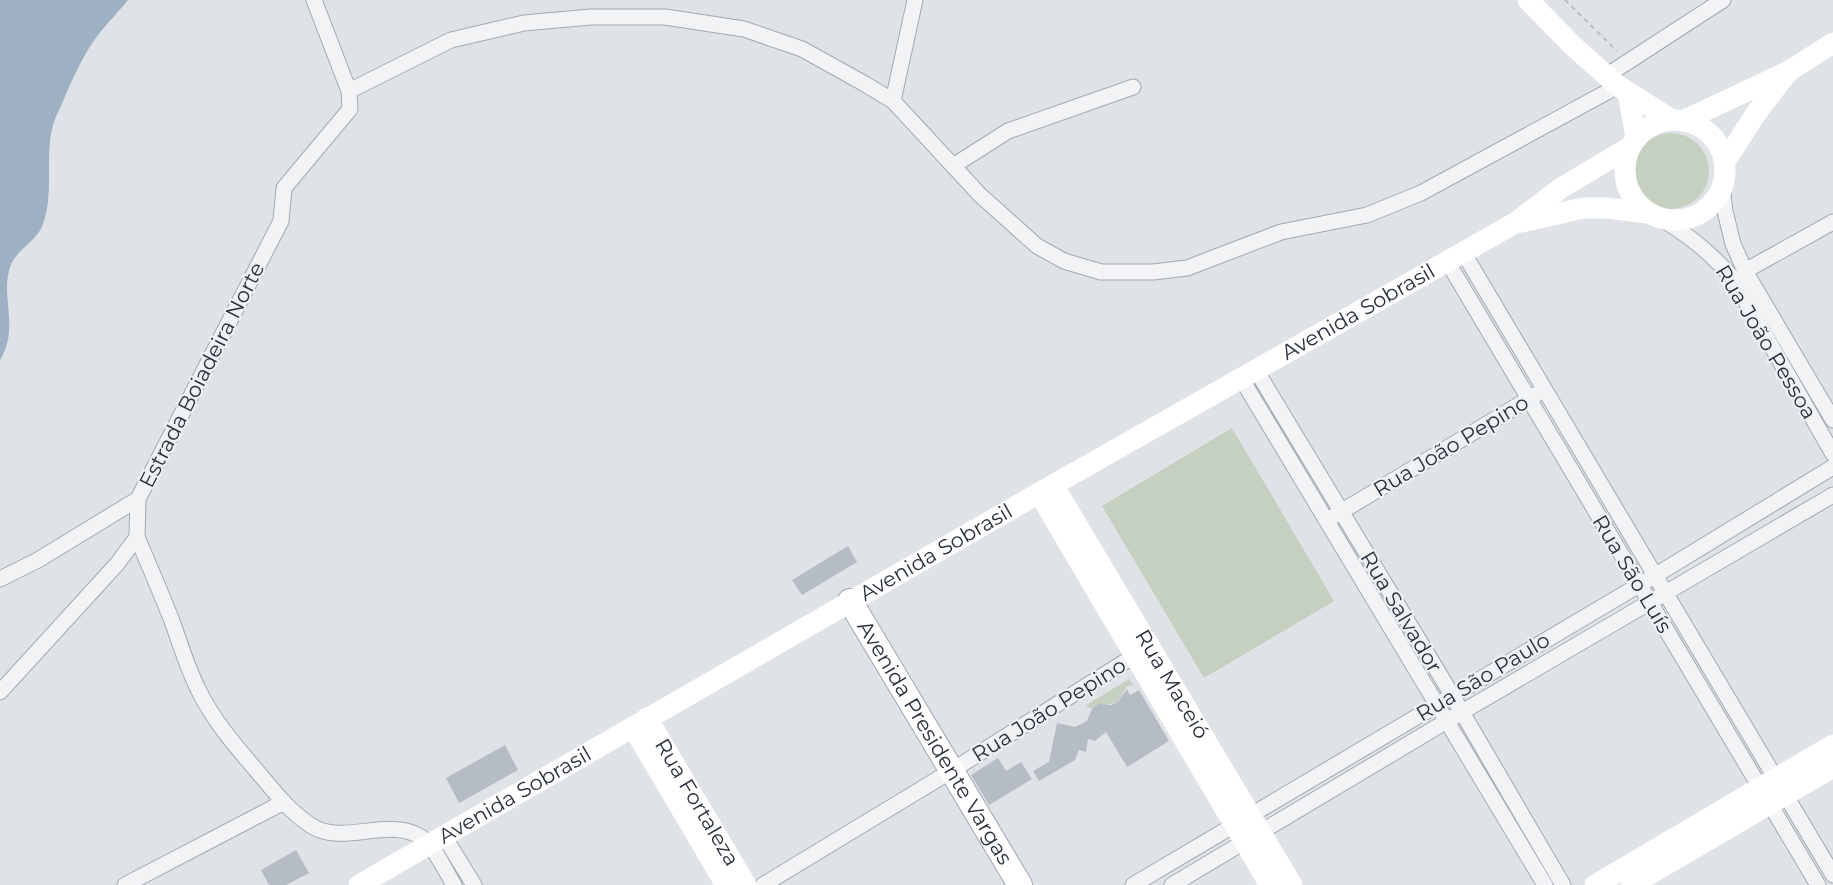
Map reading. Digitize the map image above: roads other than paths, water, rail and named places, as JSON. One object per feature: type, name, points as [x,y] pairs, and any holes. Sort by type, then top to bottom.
[{"type":"main road","points":[[1528,0],[1559,33],[1617,85],[1677,120],[1695,124],[1714,140],[1721,150],[1724,163],[1722,187],[1715,200],[1704,211],[1690,218],[1675,220],[1654,215],[1635,200],[1626,183],[1625,170],[1633,143],[1647,129],[1659,123],[1677,120],[1789,70],[1833,43]]},
{"type":"main road","points":[[1724,163],[1757,112],[1789,70]]},
{"type":"main road","points":[[1617,85],[1633,143]]},
{"type":"main road","name":"Avenida Sobrasil","points":[[359,885],[1046,489],[1515,223],[1561,188],[1633,143]]},
{"type":"main road","name":"Avenida Sobrasil","points":[[1515,223],[1583,208],[1607,208],[1654,215]]},
{"type":"main road","name":"Rua Maceió","points":[[1046,489],[1248,829],[1292,885]]},
{"type":"main road","name":"Avenida Presidente Vargas","points":[[844,605],[945,774],[1020,885]]},
{"type":"main road","name":"Rua Fortaleza","points":[[640,722],[716,851],[747,885]]},
{"type":"main road","points":[[1631,885],[1773,792],[1833,745]]},
{"type":"main road","points":[[1595,885],[1773,792],[1833,767]]},
{"type":"main road","name":"Avenida Presidente Vargas","points":[[945,774],[1002,885]]},
{"type":"main road","name":"Rua Maceió","points":[[1248,829],[1270,885]]},
{"type":"main road","name":"Rua Fortaleza","points":[[716,851],[726,885]]},
{"type":"street","points":[[314,0],[350,96],[451,40],[524,23],[591,17],[665,17],[744,29],[802,49],[893,101],[981,195],[1038,246],[1064,261],[1101,272],[1153,272],[1186,267],[1281,232],[1367,215],[1421,193],[1617,85],[1628,62],[1723,0]]},
{"type":"street","points":[[893,101],[915,0]]},
{"type":"street","points":[[953,166],[1008,130],[1133,87]]},
{"type":"street","name":"Estrada Boiadeira Norte","points":[[137,537],[138,499],[281,221],[284,188],[350,109],[350,96]]},
{"type":"street","name":"Rua João Pessoa","points":[[1722,187],[1733,244],[1833,454]]},
{"type":"street","name":"Rua João Pessoa","points":[[1654,215],[1689,235],[1714,257],[1732,278],[1833,420]]},
{"type":"street","points":[[1745,271],[1833,222]]},
{"type":"street","name":"Rua São Luís","points":[[1455,257],[1545,389],[1734,708],[1818,885]]},
{"type":"street","name":"Rua São Luís","points":[[1455,257],[1528,399],[1719,719],[1833,875]]},
{"type":"street","name":"Rua Salvador","points":[[1249,374],[1341,512],[1563,885]]},
{"type":"street","name":"Rua Salvador","points":[[1249,374],[1326,521],[1545,885]]},
{"type":"street","name":"Rua João Pepino","points":[[1326,521],[1545,389]]},
{"type":"street","name":"Rua São Paulo","points":[[1179,881],[1248,829],[1302,784],[1656,575],[1833,467]]},
{"type":"street","name":"Rua São Paulo","points":[[1133,885],[1175,861],[1313,802],[1833,495]]},
{"type":"street","points":[[0,579],[38,560],[138,499]]},
{"type":"street","points":[[1598,518],[1615,507]]},
{"type":"street","points":[[0,692],[117,564],[137,537],[164,599],[197,688],[212,714],[284,802],[319,830],[338,834],[389,830],[436,840],[474,885]]},
{"type":"street","points":[[1596,610],[1607,628]]},
{"type":"street","points":[[1402,649],[1418,639]]},
{"type":"street","name":"Rua João Pepino","points":[[763,885],[1143,651]]},
{"type":"street","points":[[1524,652],[1535,670]]},
{"type":"street","points":[[1719,719],[1734,708]]},
{"type":"street","points":[[1378,739],[1389,756]]},
{"type":"street","points":[[1486,787],[1500,777]]},
{"type":"street","points":[[1302,784],[1313,802]]},
{"type":"street","points":[[125,885],[284,802]]},
{"type":"street","points":[[436,840],[454,885]]},
{"type":"street","points":[[1175,861],[1179,881]]},
{"type":"water","points":[[0,0],[128,0],[101,31],[89,49],[54,122],[50,141],[46,213],[40,230],[17,255],[10,267],[7,290],[9,336],[0,360]]}]
